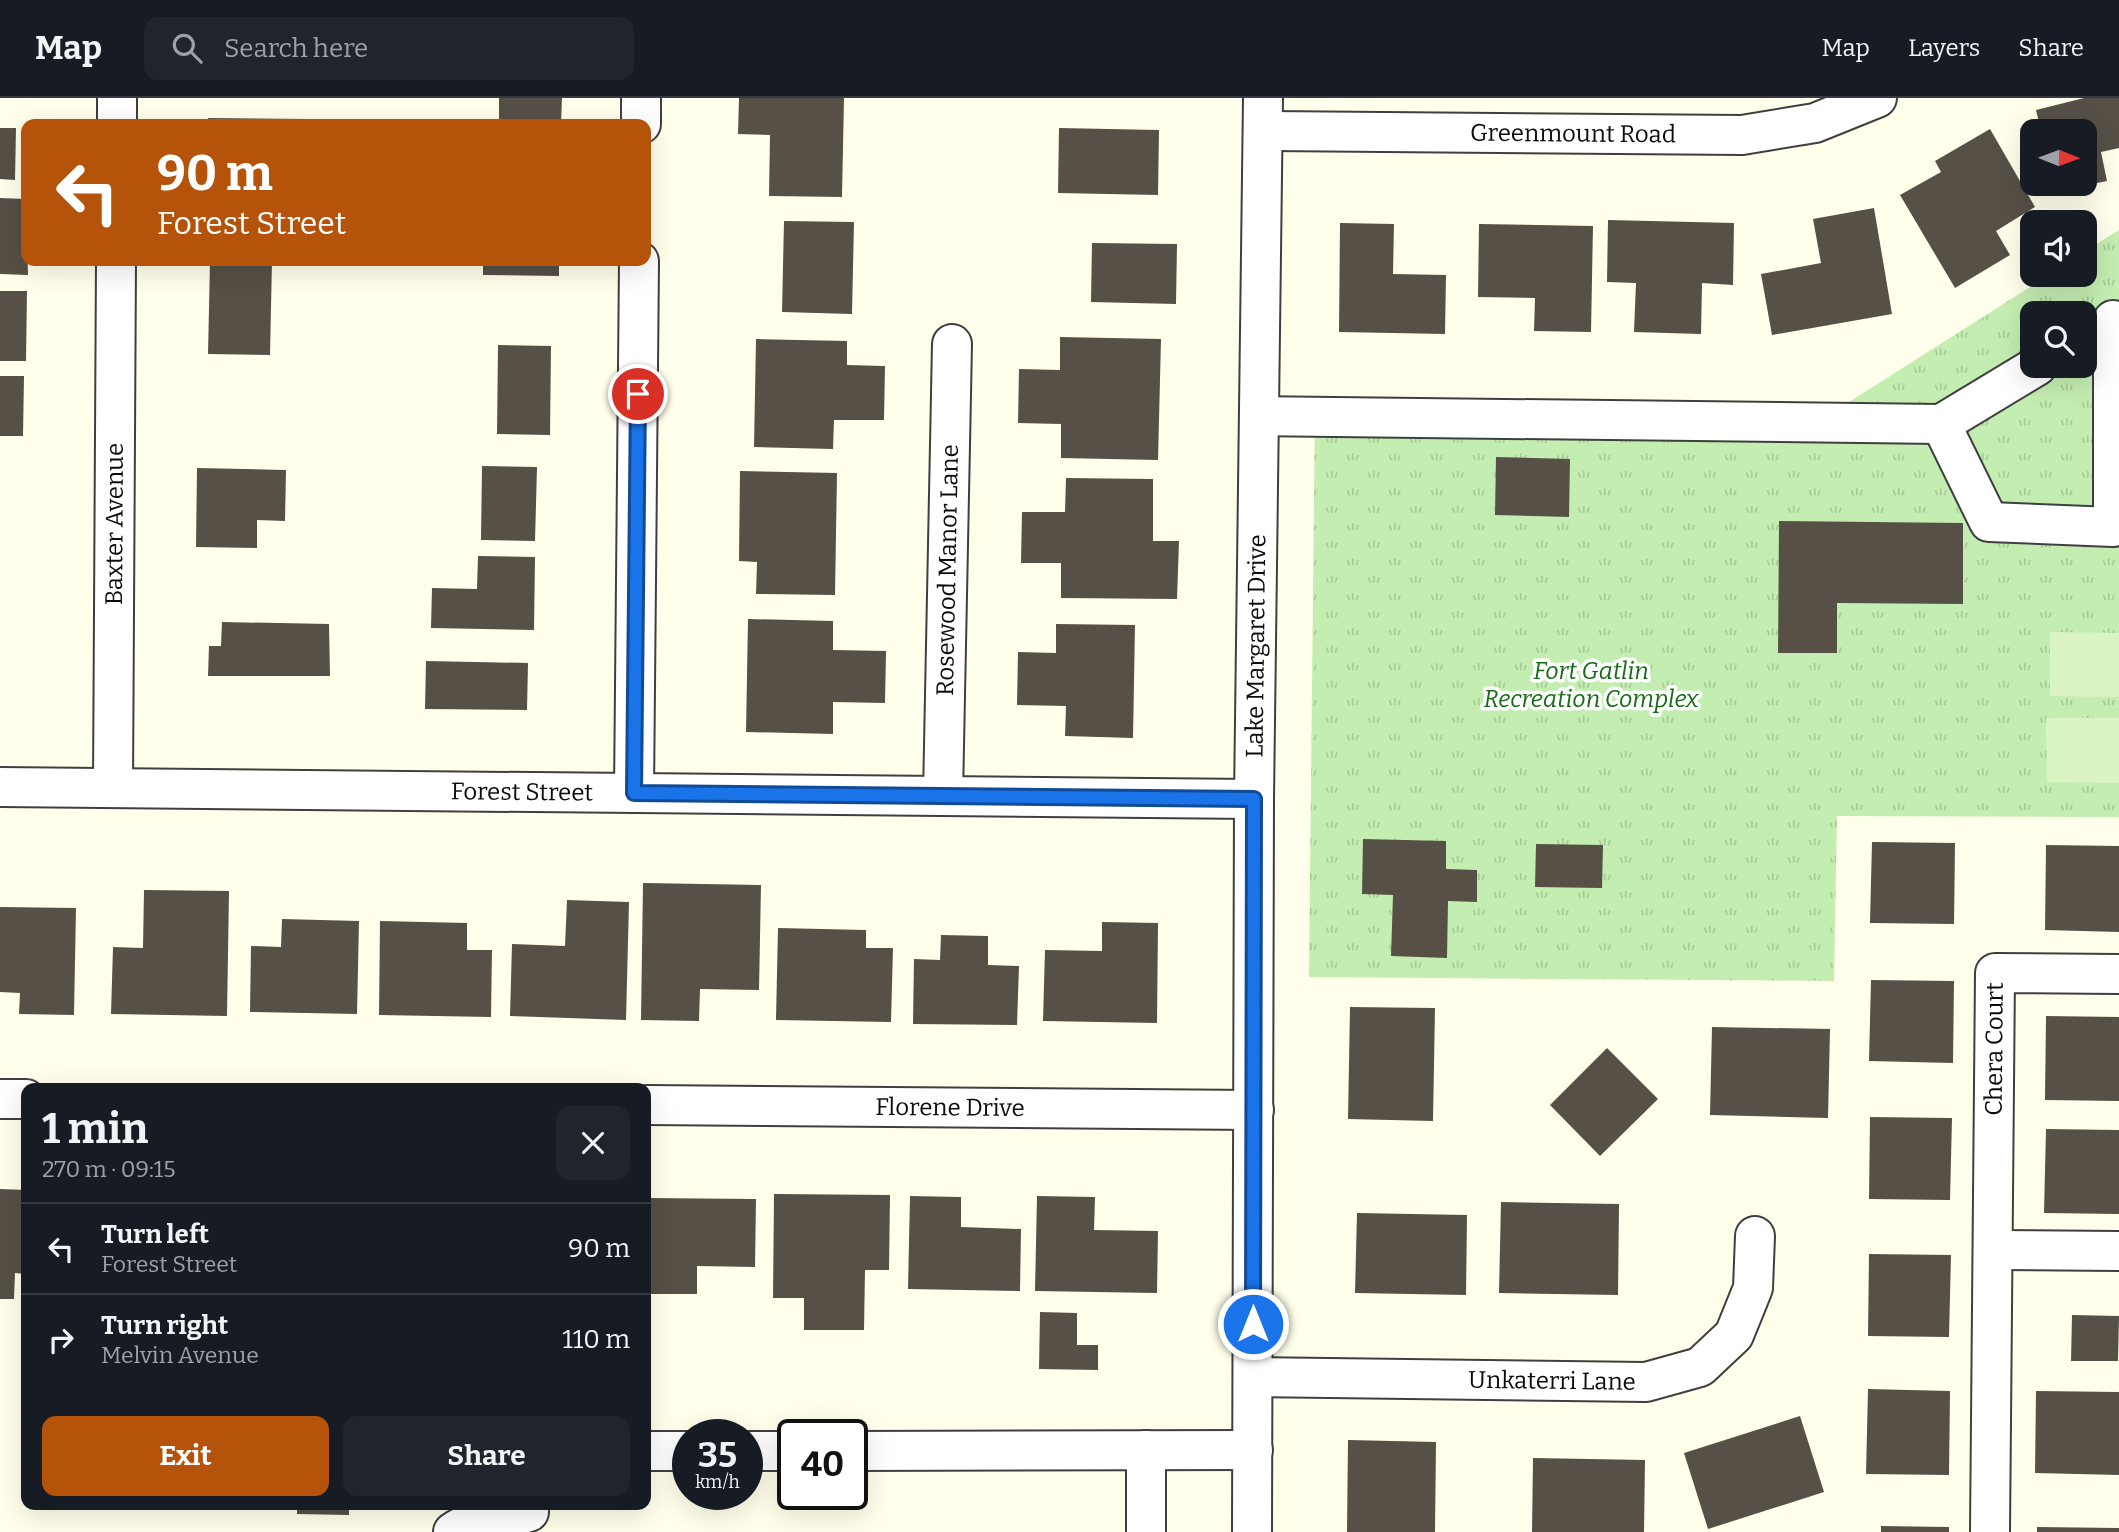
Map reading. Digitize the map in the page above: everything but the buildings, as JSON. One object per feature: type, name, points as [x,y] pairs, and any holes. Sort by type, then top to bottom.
[{"type":"street","points":[[117,98],[117,119]]},
{"type":"street","points":[[641,98],[641,119]]},
{"type":"street","name":"Greenmount Road","points":[[1263,115],[1742,135],[1815,123],[1877,98]]},
{"type":"street","name":"Lake Margaret Drive","points":[[1252,1532],[1254,799],[1263,115]]},
{"type":"street","name":"Baxter Avenue","points":[[113,786],[116,266]]},
{"type":"street","points":[[634,793],[639,266]]},
{"type":"street","points":[[1941,424],[1989,522],[2113,527],[2105,324]]},
{"type":"street","name":"Rosewood Manor Lane","points":[[943,796],[951,344]]},
{"type":"street","points":[[1259,416],[1941,424],[2020,376]]},
{"type":"street","name":"Forest Street","points":[[0,787],[1254,799]]},
{"type":"street","name":"Chera Court","points":[[1990,1532],[1996,973],[2119,974]]},
{"type":"street","points":[[0,1099],[21,1099]]},
{"type":"street","name":"Florene Drive","points":[[651,1105],[1254,1110]]},
{"type":"street","name":"Unkaterri Lane","points":[[1253,1377],[1646,1382],[1700,1367],[1734,1335],[1753,1289],[1755,1236]]},
{"type":"street","points":[[1993,1250],[2119,1251]]},
{"type":"street","points":[[1146,1450],[1146,1532]]},
{"type":"street","points":[[868,1451],[1253,1450]]},
{"type":"street","points":[[651,1451],[672,1451]]},
{"type":"street","points":[[453,1532],[470,1520],[511,1518],[529,1510]]},
{"type":"green space","name":"Fort Gatlin Recreation Complex","points":[[2119,230],[2119,817],[1837,816],[1834,981],[1309,977],[1315,401],[1841,407],[2030,287],[2097,287],[2097,244]]},
{"type":"green space","points":[[2050,632],[2119,633],[2119,697],[2050,696]]},
{"type":"green space","points":[[2046,718],[2119,718],[2119,783],[2047,782]]},
{"type":"route","points":[[638,394],[634,793],[1254,799],[1253,1324]]}]
